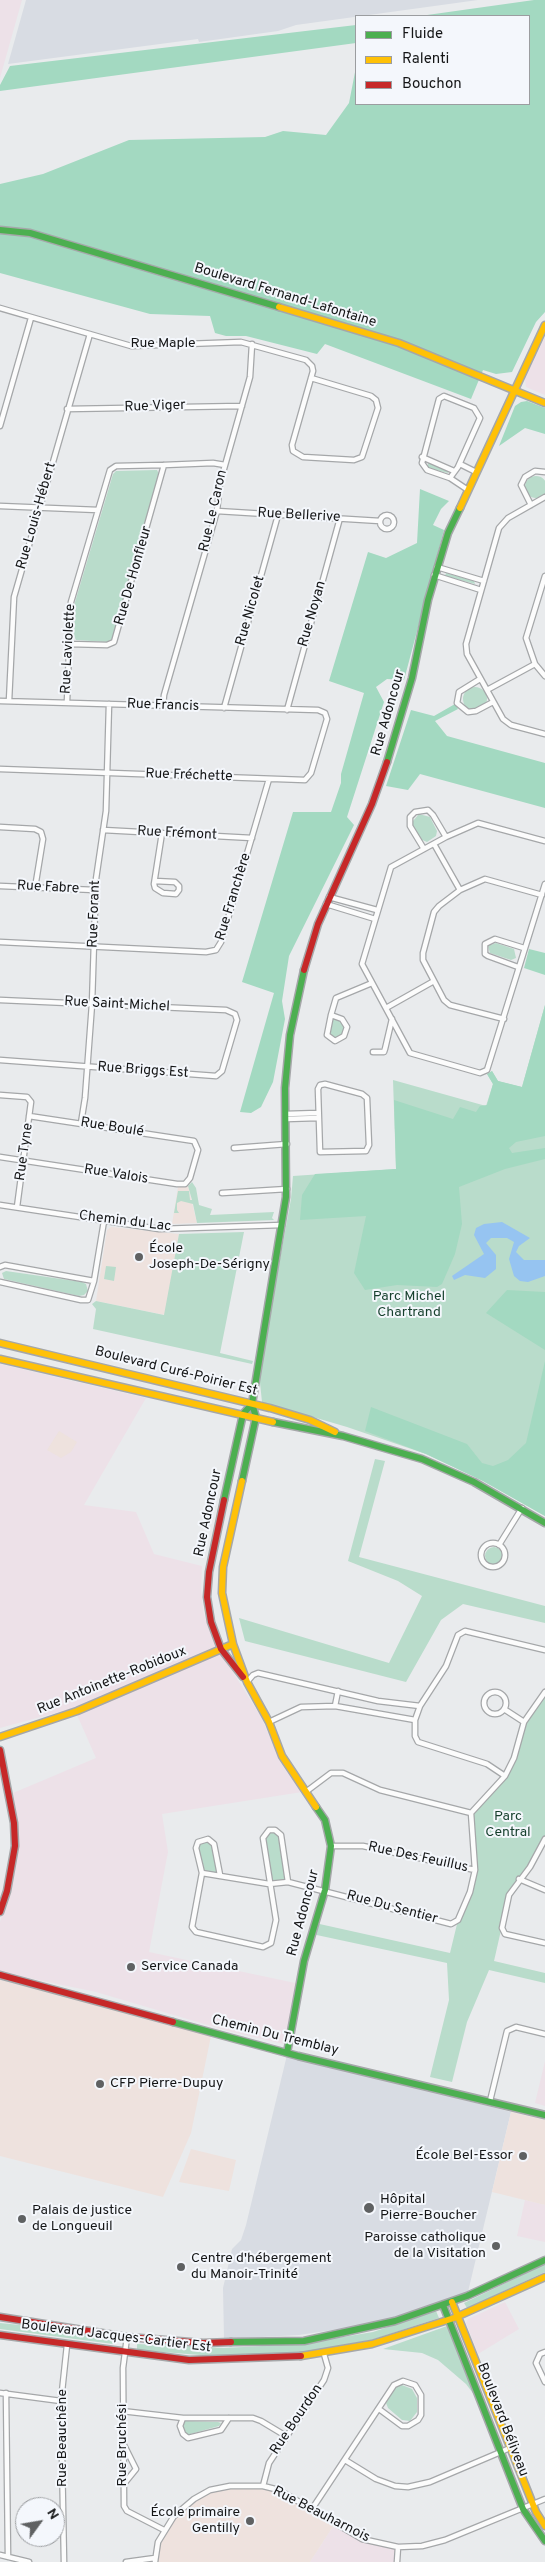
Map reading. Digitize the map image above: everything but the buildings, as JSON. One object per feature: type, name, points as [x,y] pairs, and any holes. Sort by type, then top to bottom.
[{"type":"street","name":"Boulevard Fernand-Lafontaine","points":[[0,225],[399,343],[545,403]]},
{"type":"street","name":"Boulevard Fernand-Lafontaine","points":[[0,230],[13,230]]},
{"type":"street","name":"Rue Maple","points":[[0,308],[134,346],[241,342],[252,344],[308,361],[313,368],[311,378]]},
{"type":"street","points":[[0,426],[31,318]]},
{"type":"street","name":"Rue Adoncour","points":[[247,1682],[233,1644],[222,1593],[223,1567],[256,1417],[252,1404],[282,1225],[286,1189],[287,1060],[294,1014],[308,956],[326,904],[372,804],[397,735],[434,575],[450,528],[545,325]]},
{"type":"street","name":"Rue Louis-Hébert","points":[[9,701],[13,600],[90,334]]},
{"type":"street","name":"Rue Le Caron","points":[[163,706],[164,695],[217,511],[225,465],[250,377],[252,344]]},
{"type":"street","points":[[311,378],[371,396],[376,400],[378,408],[362,457],[354,460],[303,457],[294,453],[292,445],[311,378]]},
{"type":"street","points":[[450,478],[460,464],[480,416],[474,408],[447,397],[439,399],[422,457],[422,463],[425,468],[450,478],[468,490]]},
{"type":"street","name":"Rue Viger","points":[[67,409],[242,406]]},
{"type":"street","points":[[422,457],[454,470]]},
{"type":"street","points":[[0,506],[98,510],[112,468],[164,464],[213,463],[225,465]]},
{"type":"street","name":"Rue De Honfleur","points":[[69,644],[107,645],[114,642],[162,479],[164,464]]},
{"type":"street","points":[[460,464],[476,472]]},
{"type":"street","points":[[532,504],[521,484],[525,477],[535,471],[545,472]]},
{"type":"street","points":[[544,499],[508,518],[499,528],[466,644],[467,654],[503,719],[511,725],[545,734]]},
{"type":"street","name":"Rue Laviolette","points":[[67,702],[71,602],[98,510]]},
{"type":"street","name":"Rue Bellerive","points":[[217,511],[380,521]]},
{"type":"street","name":"Rue Nicolet","points":[[224,708],[278,515]]},
{"type":"street","name":"Rue Noyan","points":[[287,710],[340,518]]},
{"type":"street","points":[[437,567],[484,580]]},
{"type":"street","points":[[434,575],[481,590]]},
{"type":"street","points":[[545,576],[526,638],[534,664],[545,676]]},
{"type":"street","points":[[487,690],[534,664]]},
{"type":"street","points":[[480,679],[460,692],[457,703],[468,712],[476,711],[493,702]]},
{"type":"street","name":"Rue Francis","points":[[0,701],[318,710],[325,714]]},
{"type":"street","name":"Rue Forant","points":[[80,1123],[92,1004],[95,890],[103,830],[109,704]]},
{"type":"street","name":"Rue Fréchette","points":[[0,769],[308,779],[327,722],[325,714]]},
{"type":"street","name":"Rue Franchère","points":[[0,942],[206,952],[216,950],[221,942],[269,779]]},
{"type":"street","points":[[424,848],[410,826],[410,817],[415,812],[428,810],[446,837]]},
{"type":"street","points":[[545,841],[478,823],[424,848],[391,867],[362,964],[410,1053],[480,1073],[489,1068],[518,966],[545,884]]},
{"type":"street","points":[[0,827],[35,829],[41,832],[43,837],[35,888]]},
{"type":"street","name":"Rue Frémont","points":[[103,830],[252,838]]},
{"type":"street","points":[[155,881],[176,883],[179,890],[174,894],[158,892],[155,888],[155,881],[162,833]]},
{"type":"street","points":[[434,844],[460,890]]},
{"type":"street","points":[[504,1019],[450,1005],[444,1000],[423,960],[423,953],[434,912],[460,890],[485,879],[542,895]]},
{"type":"street","name":"Rue Fabre","points":[[0,886],[95,890]]},
{"type":"street","points":[[329,897],[377,910]]},
{"type":"street","points":[[326,904],[375,919]]},
{"type":"street","points":[[518,966],[485,954],[486,944],[494,939],[524,948]]},
{"type":"street","points":[[386,1008],[434,981]]},
{"type":"street","points":[[331,1015],[342,1019],[347,1028],[344,1036],[334,1041],[327,1035],[331,1015],[336,998],[372,983]]},
{"type":"street","name":"Rue Saint-Michel","points":[[0,1000],[233,1012]]},
{"type":"street","name":"Rue Briggs Est","points":[[0,1060],[216,1076],[221,1072],[236,1024],[237,1017],[233,1012]]},
{"type":"street","points":[[372,1052],[384,1052],[392,1019]]},
{"type":"street","points":[[321,1084],[364,1095],[368,1100],[368,1149],[364,1152],[321,1153],[319,1149],[318,1116],[318,1089],[321,1084]]},
{"type":"street","name":"Rue Tyne","points":[[0,1094],[29,1098],[31,1102],[17,1207]]},
{"type":"street","name":"Rue Boulé","points":[[29,1116],[194,1140]]},
{"type":"street","points":[[286,1117],[318,1116]]},
{"type":"street","name":"Rue Valois","points":[[0,1157],[183,1184],[190,1178],[198,1153],[198,1145],[194,1140]]},
{"type":"street","points":[[234,1148],[286,1144]]},
{"type":"street","points":[[222,1193],[286,1189]]},
{"type":"street","name":"Chemin du Lac","points":[[0,1205],[165,1229],[282,1225]]},
{"type":"street","points":[[0,1282],[84,1301],[90,1298],[104,1221]]},
{"type":"street","points":[[0,1267],[5,1265],[94,1281]]},
{"type":"street","name":"Boulevard Curé-Poirier Est","points":[[0,1343],[294,1414],[343,1436]]},
{"type":"street","name":"Boulevard Curé-Poirier Est","points":[[0,1359],[343,1436],[422,1459],[474,1482],[545,1523]]},
{"type":"street","name":"Rue Adoncour","points":[[252,1404],[243,1414],[209,1572],[207,1597],[211,1622],[222,1649],[247,1682],[269,1722],[282,1756],[295,1777],[307,1791],[324,1820],[331,1846],[326,1890],[304,1962],[287,2052]]},
{"type":"street","points":[[499,1545],[522,1508]]},
{"type":"street","points":[[486,1544],[499,1545],[506,1552],[506,1558],[498,1568],[488,1565],[480,1555],[486,1544]]},
{"type":"street","points":[[505,1776],[488,1764],[418,1742],[415,1736],[415,1720],[420,1706],[446,1666],[458,1635],[465,1631],[545,1650]]},
{"type":"street","name":"Rue Antoinette-Robidoux","points":[[0,1737],[77,1711],[233,1644]]},
{"type":"street","points":[[247,1682],[253,1675],[258,1673],[378,1701],[420,1706]]},
{"type":"street","points":[[335,1706],[338,1691]]},
{"type":"street","points":[[497,1692],[504,1696],[504,1709],[497,1714],[488,1710],[485,1706],[486,1695],[497,1692]]},
{"type":"street","points":[[476,1870],[471,1813],[505,1776],[514,1758],[524,1722],[545,1692]]},
{"type":"street","points":[[269,1722],[301,1707],[335,1706],[415,1720]]},
{"type":"street","points":[[504,1709],[524,1722]]},
{"type":"street","points":[[0,1750],[14,1823],[15,1846],[7,1891],[0,1912]]},
{"type":"street","points":[[307,1791],[331,1773],[343,1773],[380,1790],[471,1813]]},
{"type":"street","points":[[220,1875],[214,1844],[208,1839],[198,1842],[196,1848],[202,1873],[192,1927],[196,1932],[263,1947],[271,1943],[276,1920],[263,1838],[269,1830],[276,1830],[281,1835],[288,1882]]},
{"type":"street","points":[[545,1839],[530,1866],[509,1895],[502,1928],[505,1934],[545,1943]]},
{"type":"street","name":"Rue Des Feuillus","points":[[331,1846],[363,1846],[476,1870]]},
{"type":"street","name":"Rue Du Sentier","points":[[202,1873],[269,1884],[288,1882],[326,1890],[451,1924],[458,1920],[470,1892],[476,1870]]},
{"type":"street","points":[[519,1880],[545,1890]]},
{"type":"street","name":"Chemin Du Tremblay","points":[[0,1974],[287,2052],[545,2116]]},
{"type":"street","points":[[490,2101],[508,2030],[515,2027],[545,2034]]},
{"type":"street","name":"Boulevard Jacques-Cartier Est","points":[[0,2317],[127,2337],[204,2343],[304,2341],[395,2321],[444,2305],[545,2260]]},
{"type":"street","name":"Boulevard Jacques-Cartier Est","points":[[0,2335],[189,2360],[232,2361],[324,2354],[372,2344],[450,2320],[545,2277]]},
{"type":"street","name":"Boulevard Béliveau","points":[[452,2302],[533,2504],[545,2526]]},
{"type":"street","name":"Boulevard Béliveau","points":[[444,2305],[523,2509],[545,2541]]},
{"type":"street","name":"Rue Bruchési","points":[[127,2337],[123,2368],[122,2411],[124,2506],[127,2511],[164,2530]]},
{"type":"street","name":"Rue Beauchêne","points":[[64,2562],[61,2402],[67,2345]]},
{"type":"street","points":[[545,2352],[540,2354],[536,2363],[545,2382]]},
{"type":"street","name":"Rue Bourdon","points":[[263,2486],[269,2463],[324,2380],[328,2368],[324,2354]]},
{"type":"street","points":[[312,2509],[379,2409],[398,2383],[403,2381],[415,2385],[421,2395],[421,2415],[418,2420],[408,2426],[402,2426],[379,2409]]},
{"type":"street","points":[[8,2557],[3,2393],[61,2402]]},
{"type":"street","points":[[122,2411],[183,2418],[261,2420],[286,2436]]},
{"type":"street","points":[[183,2418],[180,2426],[183,2434],[188,2438],[221,2430],[229,2418]]},
{"type":"street","points":[[123,2442],[136,2469],[123,2485]]},
{"type":"street","points":[[345,2460],[376,2479],[395,2486],[408,2487],[430,2482],[510,2448]]},
{"type":"street","name":"Rue Beauharnois","points":[[155,2560],[158,2542],[164,2530],[183,2508],[210,2490],[230,2486],[263,2486],[288,2495],[362,2538],[398,2547],[422,2546],[446,2540],[545,2499]]},
{"type":"street","points":[[397,2562],[398,2547]]},
{"type":"street","points":[[0,2555],[29,2562]]},
{"type":"street","points":[[126,2562],[155,2560]]},
{"type":"shaded area","points":[[0,0],[22,0],[0,78]]},
{"type":"shaded area","points":[[26,0],[478,0],[369,15],[355,15],[355,17],[296,25],[278,31],[199,42],[198,39],[8,64]]},
{"type":"shaded area","points":[[545,337],[545,395],[526,387],[525,378]]},
{"type":"shaded area","points":[[188,1186],[197,1223],[172,1224],[178,1187]]},
{"type":"shaded area","name":"École Joseph-De-Sérigny","points":[[111,1227],[179,1234],[165,1315],[96,1301],[107,1230]]},
{"type":"shaded area","points":[[0,1364],[146,1398],[84,1505],[136,1512],[154,1554],[202,1566],[201,1592],[204,1615],[215,1644],[260,1715],[284,1768],[302,1792],[162,1814],[168,1852],[149,1952],[300,1984],[288,2045],[228,2031],[96,1992],[0,1972],[0,1922],[15,1872],[17,1844],[13,1793],[96,1758],[74,1708],[0,1728]]},
{"type":"shaded area","points":[[59,1431],[77,1442],[71,1452],[61,1458],[47,1450]]},
{"type":"shaded area","name":"CFP Pierre-Dupuy","points":[[0,1980],[89,2001],[211,2036],[191,2133],[163,2197],[0,2156]]},
{"type":"shaded area","name":"Hôpital Pierre-Boucher","points":[[287,2055],[511,2112],[467,2296],[395,2321],[299,2335],[224,2339],[223,2288],[232,2249],[241,2240],[246,2225]]},
{"type":"shaded area","points":[[545,2061],[545,2106],[535,2103]]},
{"type":"shaded area","name":"École Bel-Essor","points":[[511,2112],[545,2120],[545,2205],[492,2192]]},
{"type":"shaded area","points":[[191,2149],[236,2160],[229,2191],[179,2182]]},
{"type":"shaded area","points":[[525,2200],[545,2205],[545,2242],[517,2236]]},
{"type":"shaded area","points":[[505,2302],[519,2329],[478,2354],[466,2323],[468,2319]]},
{"type":"shaded area","name":"École primaire Gentilly","points":[[247,2486],[277,2492],[334,2525],[310,2562],[157,2562],[159,2543],[175,2517],[194,2500],[211,2492]]},
{"type":"shaded area","points":[[334,2525],[362,2540],[396,2548],[396,2562],[310,2562]]},
{"type":"green space","points":[[545,0],[545,312],[536,322],[512,372],[496,374],[483,370],[471,399],[325,344],[317,354],[246,336],[226,336],[215,333],[210,316],[150,314],[0,273],[0,184],[43,174],[129,140],[265,137],[283,131],[326,135],[349,103],[355,72],[355,105],[530,105],[530,15],[427,15]]},
{"type":"green space","points":[[355,25],[355,43],[0,91],[0,85],[10,66]]},
{"type":"green space","points":[[527,401],[545,408],[545,434],[525,428],[499,446],[515,406]]},
{"type":"green space","points":[[428,463],[447,470],[448,473],[428,468]]},
{"type":"green space","points":[[157,470],[159,474],[112,639],[107,642],[76,640],[74,636],[75,602],[113,474],[116,471]]},
{"type":"green space","points":[[536,476],[544,479],[546,491],[544,495],[536,498],[528,495],[525,487],[528,479]]},
{"type":"green space","points":[[420,489],[449,501],[441,509],[433,525],[444,530],[404,680],[387,679],[376,687],[384,702],[347,817],[354,825],[289,956],[282,1001],[285,1019],[273,1082],[261,1107],[251,1113],[240,1112],[274,993],[242,982],[293,812],[331,812],[341,783],[341,774],[364,693],[329,681],[368,552],[386,558],[417,543]]},
{"type":"green space","points":[[446,573],[474,581],[475,584],[445,576]]},
{"type":"green space","points":[[475,687],[484,690],[487,699],[484,708],[475,711],[466,708],[463,699],[466,690]]},
{"type":"green space","points":[[455,704],[458,709],[435,721],[447,736],[545,763],[545,808],[420,774],[408,790],[386,786],[411,710],[434,716]]},
{"type":"green space","points":[[419,814],[430,817],[437,831],[436,836],[427,842],[420,839],[413,826],[413,821]]},
{"type":"green space","points":[[496,943],[514,949],[516,958],[511,960],[490,953],[488,946]]},
{"type":"green space","points":[[529,949],[545,953],[545,975],[524,968]]},
{"type":"green space","name":"Parc Michel Chartrand","points":[[545,1005],[545,1516],[483,1481],[426,1454],[347,1427],[262,1402],[259,1373],[291,1199],[293,1176],[396,1169],[393,1080],[486,1106],[493,1084],[487,1074],[492,1071],[498,1081],[522,1087]]},
{"type":"green space","points":[[545,1005],[545,1136],[516,1142],[509,1148],[512,1153],[545,1148],[545,1159],[505,1169],[459,1187],[462,1224],[455,1254],[442,1284],[437,1287],[397,1285],[365,1290],[354,1273],[366,1216],[300,1220],[302,1195],[315,1174],[396,1169],[394,1100],[453,1119],[460,1107],[476,1112],[480,1106],[487,1105],[493,1084],[487,1074],[492,1071],[498,1081],[522,1087]]},
{"type":"green space","points":[[331,1015],[342,1019],[347,1027],[344,1036],[335,1041],[327,1035]]},
{"type":"green space","points":[[192,1182],[196,1188],[199,1205],[212,1209],[210,1215],[274,1212],[272,1218],[274,1220],[197,1223],[193,1204],[181,1201],[177,1203],[179,1213],[174,1213],[178,1191],[189,1191],[190,1200],[192,1200],[188,1186]]},
{"type":"green space","points":[[244,1232],[220,1353],[253,1361],[252,1364],[93,1329],[96,1309],[92,1304],[96,1301],[164,1315],[179,1234]]},
{"type":"green space","points":[[106,1266],[116,1267],[114,1281],[104,1279]]},
{"type":"green space","points":[[6,1271],[82,1282],[86,1284],[88,1291],[84,1295],[79,1296],[4,1279],[2,1273]]},
{"type":"green space","points":[[507,1290],[545,1292],[545,1350],[486,1313]]},
{"type":"green space","points":[[545,1361],[545,1516],[483,1481],[426,1454],[365,1431],[371,1407],[467,1444],[482,1463],[493,1466],[508,1460],[526,1443]]},
{"type":"green space","points":[[375,1459],[385,1461],[359,1557],[545,1606],[545,1623],[463,1604],[441,1620],[406,1682],[245,1641],[239,1618],[389,1663],[422,1596],[398,1581],[348,1561]]},
{"type":"green space","points":[[494,1547],[500,1550],[503,1556],[500,1562],[494,1565],[488,1562],[485,1556],[488,1550]]},
{"type":"green space","name":"Parc Central","points":[[545,1692],[545,1839],[542,1849],[509,1895],[494,1961],[545,1973],[545,1983],[489,1970],[467,2022],[452,2082],[430,2077],[449,2000],[447,1963],[312,1934],[315,1923],[450,1953],[458,1920],[475,1870],[471,1813],[505,1776],[514,1758],[524,1722]]},
{"type":"green space","points":[[275,1831],[280,1836],[286,1880],[271,1882],[265,1838],[270,1832]]},
{"type":"green space","points":[[208,1841],[213,1845],[218,1873],[204,1872],[198,1848],[199,1843]]},
{"type":"green space","points":[[545,2264],[545,2272],[467,2308],[464,2303]]},
{"type":"green space","points":[[436,2311],[439,2318],[371,2340],[303,2352],[225,2357],[137,2350],[137,2344],[224,2348],[301,2344],[373,2332]]},
{"type":"green space","points":[[0,2323],[114,2338],[113,2344],[0,2329]]},
{"type":"green space","points":[[447,2326],[478,2400],[466,2384],[438,2360],[422,2353],[383,2349]]},
{"type":"green space","points":[[402,2385],[412,2389],[417,2398],[417,2412],[410,2421],[402,2420],[388,2408],[386,2403],[395,2387]]},
{"type":"green space","points":[[184,2421],[221,2423],[219,2426],[187,2435],[182,2426]]},
{"type":"water","points":[[502,1222],[530,1238],[519,1246],[516,1252],[524,1260],[545,1260],[545,1276],[528,1282],[520,1281],[514,1276],[509,1259],[514,1242],[507,1238],[491,1238],[486,1243],[496,1255],[496,1269],[485,1278],[465,1275],[454,1280],[452,1276],[484,1254],[474,1235],[476,1228],[484,1224]]},
{"type":"traffic: fast","points":[[0,230],[30,233],[279,307]]},
{"type":"traffic: fast","points":[[387,762],[412,678],[428,600],[448,533],[460,508]]},
{"type":"traffic: fast","points":[[242,1481],[256,1417],[252,1404],[286,1197],[285,1088],[290,1035],[304,970]]},
{"type":"traffic: fast","points":[[224,1500],[243,1414],[252,1404]]},
{"type":"traffic: fast","points":[[273,1422],[343,1436],[422,1459],[474,1482],[545,1523]]},
{"type":"traffic: fast","points":[[287,2053],[304,1961],[325,1890],[331,1846],[325,1820],[316,1807]]},
{"type":"traffic: fast","points":[[173,2022],[298,2056],[545,2115]]},
{"type":"traffic: fast","points":[[231,2342],[304,2341],[395,2321],[467,2296],[545,2260]]},
{"type":"traffic: fast","points":[[443,2305],[523,2509],[545,2541]]},
{"type":"traffic: slow","points":[[279,307],[399,343],[545,403]]},
{"type":"traffic: slow","points":[[460,508],[545,325]]},
{"type":"traffic: slow","points":[[0,1343],[270,1408],[310,1420],[335,1432]]},
{"type":"traffic: slow","points":[[0,1359],[273,1422]]},
{"type":"traffic: slow","points":[[242,1481],[223,1567],[222,1593],[233,1644],[247,1682],[269,1722],[282,1756],[316,1807]]},
{"type":"traffic: slow","points":[[0,1737],[77,1711],[233,1644]]},
{"type":"traffic: slow","points":[[301,2356],[372,2344],[454,2318],[545,2277]]},
{"type":"traffic: slow","points":[[452,2302],[536,2512],[545,2526]]},
{"type":"traffic: jam","points":[[304,970],[318,924],[372,804],[387,762]]},
{"type":"traffic: jam","points":[[224,1500],[209,1572],[207,1597],[211,1622],[221,1649],[243,1677]]},
{"type":"traffic: jam","points":[[0,1750],[14,1823],[15,1846],[7,1891],[0,1912]]},
{"type":"traffic: jam","points":[[0,1975],[173,2022]]},
{"type":"traffic: jam","points":[[0,2317],[127,2337],[203,2343],[231,2342]]},
{"type":"traffic: jam","points":[[0,2335],[189,2360],[301,2356]]},
{"type":"place","name":"École Joseph-De-Sérigny","points":[[139,1257]]},
{"type":"place","name":"Service Canada","points":[[131,1967]]},
{"type":"place","name":"CFP Pierre-Dupuy","points":[[100,2084]]},
{"type":"place","name":"École Bel-Essor","points":[[523,2156]]},
{"type":"place","name":"Hôpital Pierre-Boucher","points":[[369,2208]]},
{"type":"place","name":"Palais de justice de Longueuil","points":[[22,2219]]},
{"type":"place","name":"Paroisse catholique de la Visitation","points":[[496,2246]]},
{"type":"place","name":"Centre d'hébergement du Manoir-Trinité","points":[[181,2267]]},
{"type":"place","name":"École primaire Gentilly","points":[[250,2521]]}]
